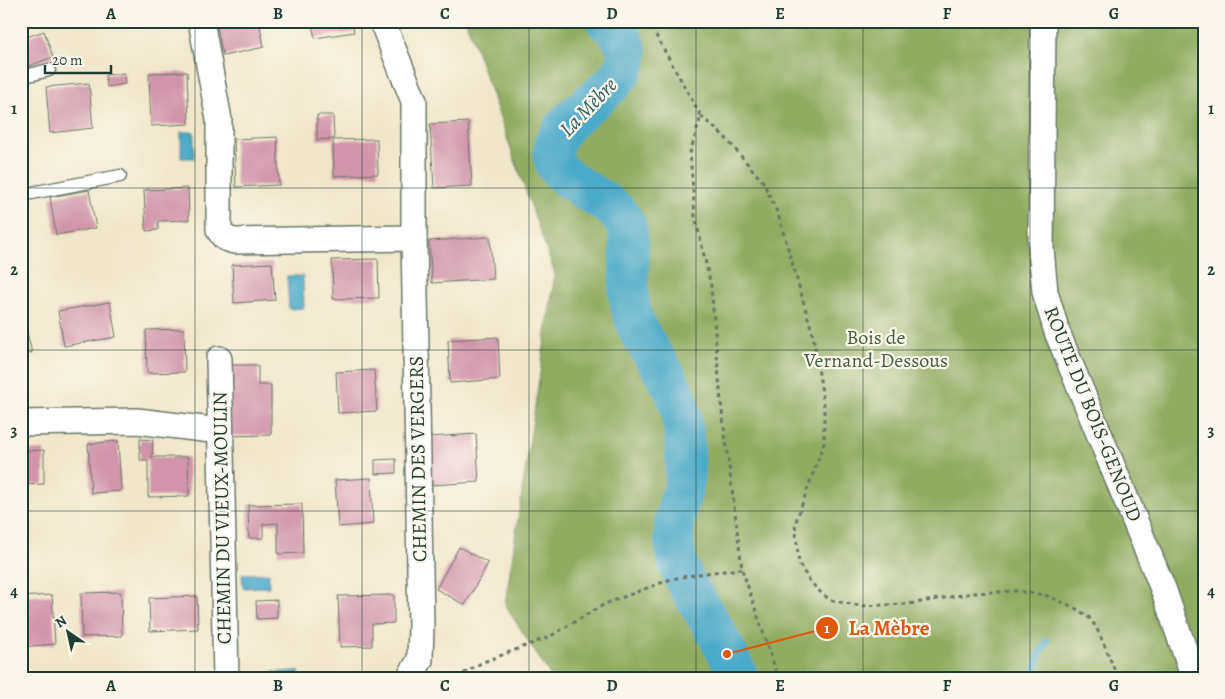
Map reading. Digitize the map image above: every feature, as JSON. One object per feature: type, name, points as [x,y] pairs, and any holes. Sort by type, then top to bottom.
[{"type":"street","points":[[201,21],[218,120],[219,230],[225,238],[234,241],[414,238]]},
{"type":"street","name":"CHEMIN DES VERGERS","points":[[382,21],[414,101],[414,238],[421,626],[420,660],[409,678]]},
{"type":"street","name":"ROUTE DU BOIS-GENOUD","points":[[1043,21],[1041,249],[1045,292],[1057,332],[1164,591],[1194,678]]},
{"type":"street","name":"CHEMIN DU VIEUX-MOULIN","points":[[219,359],[226,678]]},
{"type":"street","points":[[21,423],[137,421],[220,431]]},
{"type":"lane","points":[[21,77],[50,70]]},
{"type":"lane","points":[[21,195],[120,176]]},
{"type":"path","points":[[648,21],[702,116],[724,136],[764,182],[778,214],[813,335],[824,406],[824,443],[795,524],[799,564],[809,580],[830,600],[861,606],[909,604],[973,593],[1017,591],[1045,595],[1088,616],[1096,627],[1118,678]]},
{"type":"path","points":[[702,116],[690,153],[695,216],[711,286],[721,402],[742,569],[776,671],[781,678]]},
{"type":"path","points":[[456,678],[481,663],[549,637],[606,604],[671,579],[742,569]]},
{"type":"green space","name":"Bois de Vernand-Dessous","points":[[466,21],[1204,21],[1204,678],[552,678],[505,605],[555,274]]},
{"type":"water","points":[[181,132],[194,132],[194,158],[181,158]]},
{"type":"water","points":[[287,276],[303,276],[304,308],[289,309]]},
{"type":"water","points":[[269,573],[269,587],[243,588],[242,574]]},
{"type":"water","points":[[299,671],[300,678],[273,678],[273,672]]},
{"type":"building","points":[[216,21],[259,21],[264,47],[223,56]]},
{"type":"building","points":[[311,21],[352,21],[354,32],[315,38]]},
{"type":"building","points":[[44,31],[53,57],[29,66],[21,45],[21,39]]},
{"type":"building","points":[[187,72],[189,124],[151,126],[149,73]]},
{"type":"building","points":[[124,73],[125,84],[107,87],[105,75]]},
{"type":"building","points":[[89,83],[93,128],[50,133],[46,87]]},
{"type":"building","points":[[317,115],[333,115],[334,139],[317,140]]},
{"type":"building","points":[[468,122],[472,186],[434,188],[430,124]]},
{"type":"building","points":[[277,137],[279,185],[236,187],[234,139]]},
{"type":"building","points":[[377,139],[378,174],[334,176],[333,140]]},
{"type":"building","points":[[188,188],[189,220],[158,221],[158,230],[146,231],[144,190]]},
{"type":"building","points":[[89,190],[96,228],[56,235],[50,197]]},
{"type":"building","points":[[490,237],[493,279],[432,283],[429,241]]},
{"type":"building","points":[[378,259],[379,298],[333,299],[332,260]]},
{"type":"building","points":[[272,263],[275,300],[234,303],[232,265]]},
{"type":"building","points":[[110,302],[116,337],[64,346],[58,311]]},
{"type":"building","points":[[23,316],[32,353],[21,355],[21,317]]},
{"type":"building","points":[[184,329],[185,372],[147,373],[146,330]]},
{"type":"building","points":[[498,337],[500,379],[450,383],[448,340]]},
{"type":"building","points":[[228,365],[258,365],[258,385],[271,385],[271,435],[229,436]]},
{"type":"building","points":[[374,370],[377,411],[338,413],[336,372]]},
{"type":"building","points":[[476,434],[479,482],[432,485],[429,437]]},
{"type":"building","points":[[140,439],[153,440],[152,457],[188,457],[189,496],[148,497],[148,460],[140,460]]},
{"type":"building","points":[[118,441],[121,491],[91,493],[88,444]]},
{"type":"building","points":[[44,450],[44,484],[21,485],[21,451]]},
{"type":"building","points":[[396,459],[396,473],[375,474],[375,460]]},
{"type":"building","points":[[371,478],[373,524],[338,527],[335,480]]},
{"type":"building","points":[[302,504],[303,553],[278,554],[278,523],[263,524],[263,538],[249,538],[248,505]]},
{"type":"building","points":[[459,547],[488,563],[465,605],[436,589]]},
{"type":"building","points":[[121,592],[122,636],[82,637],[81,593]]},
{"type":"building","points":[[52,595],[55,644],[21,647],[21,597]]},
{"type":"building","points":[[394,595],[394,623],[372,624],[372,646],[340,647],[338,596]]},
{"type":"building","points":[[197,596],[198,629],[150,631],[149,598]]},
{"type":"building","points":[[277,600],[277,618],[257,619],[256,601]]},
{"type":"waterway","name":"La Mèbre","points":[[606,21],[624,42],[627,60],[619,76],[569,121],[557,138],[553,156],[557,167],[565,176],[614,209],[623,219],[628,232],[630,254],[629,297],[634,319],[645,342],[672,387],[681,413],[685,471],[683,489],[674,525],[674,546],[677,560],[686,582],[720,639],[739,678]]},
{"type":"waterway","points":[[1033,678],[1039,655],[1047,641]]},
{"type":"place","name":"La Mèbre","points":[[727,654]]}]
